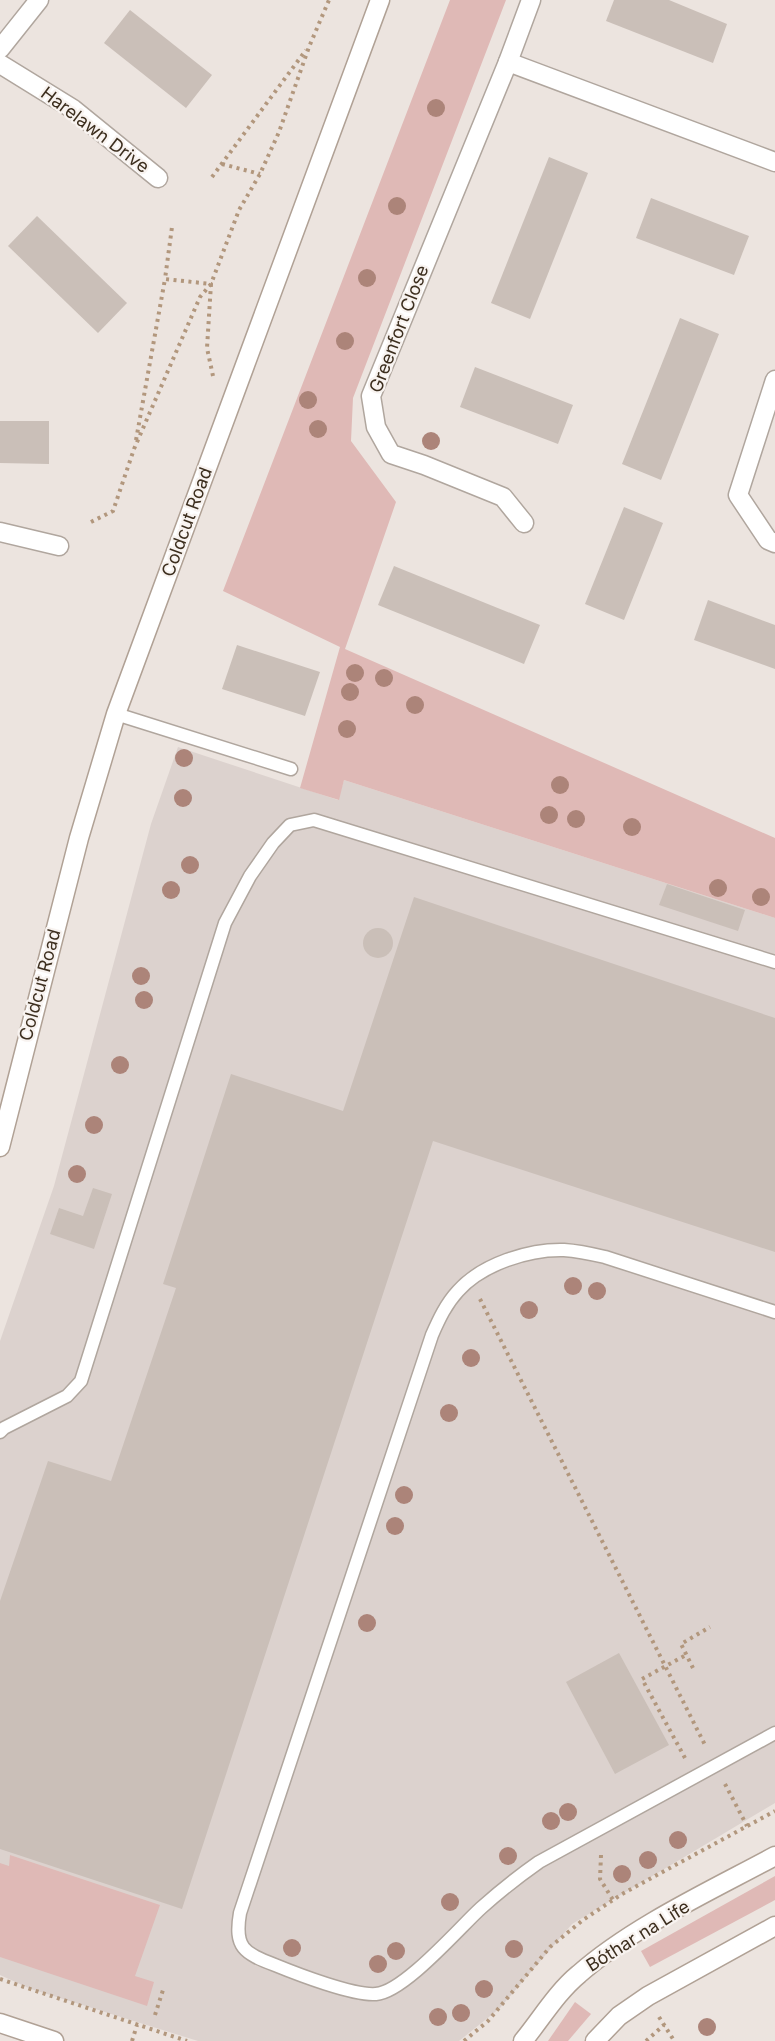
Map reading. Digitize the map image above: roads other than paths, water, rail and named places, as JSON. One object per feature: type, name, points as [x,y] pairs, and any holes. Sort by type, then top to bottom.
[{"type":"street","points":[[0,49],[39,0]]},
{"type":"street","name":"Coldcut Road","points":[[0,1147],[79,838],[116,714],[380,0]]},
{"type":"street","name":"Greenfort Close","points":[[524,523],[503,497],[392,454],[376,427],[371,396],[508,62],[531,0]]},
{"type":"street","points":[[508,62],[775,162]]},
{"type":"street","name":"Harelawn Drive","points":[[0,64],[73,109],[158,177]]},
{"type":"street","points":[[775,380],[738,495],[768,540],[775,543]]},
{"type":"street","points":[[0,532],[60,546]]},
{"type":"street","name":"Coldcut Road","points":[[0,1102],[22,1054]]},
{"type":"street","name":"Bóthar na Life","points":[[523,2041],[577,1975],[606,1952],[775,1856]]},
{"type":"street","points":[[596,2041],[619,2016],[648,1996],[775,1926]]},
{"type":"street","points":[[0,2024],[54,2041]]},
{"type":"lane","points":[[116,714],[291,769]]},
{"type":"lane","points":[[0,1432],[67,1396],[81,1381],[225,923],[250,876],[273,843],[290,825],[314,820],[775,962]]},
{"type":"lane","points":[[775,1312],[583,1252],[545,1251],[499,1264],[470,1280],[449,1302],[432,1335],[240,1913],[237,1928],[241,1947],[253,1957],[271,1964],[362,1994],[377,1994],[394,1988],[428,1960],[512,1881],[539,1862],[775,1733]]}]
